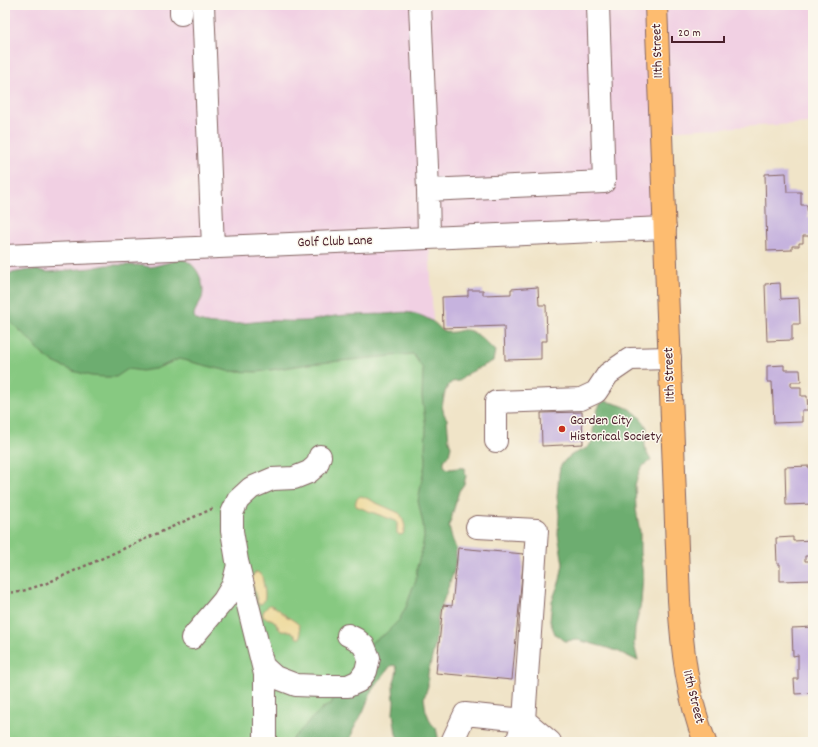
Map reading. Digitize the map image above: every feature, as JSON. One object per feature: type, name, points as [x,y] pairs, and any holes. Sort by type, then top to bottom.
[{"type":"main road","name":"11th Street","points":[[656,5],[678,600],[682,646],[687,679],[701,741]]},
{"type":"street","points":[[420,5],[429,238]]},
{"type":"street","points":[[428,190],[604,182],[598,5]]},
{"type":"street","points":[[203,9],[213,247]]},
{"type":"street","name":"Golf Club Lane","points":[[5,256],[665,228]]},
{"type":"street","points":[[496,441],[496,402],[581,399],[596,392],[608,374],[630,359],[670,358]]},
{"type":"street","points":[[265,742],[265,674],[238,565],[232,531],[232,513],[238,500],[251,488],[272,479],[294,478],[309,472],[317,465],[320,456]]},
{"type":"street","points":[[477,527],[537,530],[524,720],[517,742]]},
{"type":"street","points":[[192,638],[224,600],[233,585],[238,565]]},
{"type":"street","points":[[263,666],[275,677],[296,684],[348,686],[359,681],[366,671],[369,658],[364,646],[356,639],[348,635]]},
{"type":"street","points":[[452,742],[465,714],[524,720],[550,742]]},
{"type":"path","points":[[5,593],[19,592],[45,584],[214,508]]},
{"type":"shaded area","points":[[5,5],[813,5],[813,123],[661,131],[664,230],[429,238],[433,322],[183,327],[5,275]]},
{"type":"green space","points":[[182,259],[187,261],[196,269],[203,287],[202,298],[194,315],[196,319],[202,322],[240,324],[268,321],[312,320],[341,315],[408,312],[426,318],[447,332],[468,330],[480,337],[495,351],[493,361],[469,373],[459,381],[452,382],[448,386],[442,406],[447,419],[449,441],[451,446],[449,454],[444,461],[444,466],[448,469],[464,468],[466,476],[464,484],[459,491],[449,526],[456,549],[456,559],[454,571],[439,613],[435,645],[428,674],[428,686],[424,698],[426,711],[431,723],[436,728],[438,737],[437,742],[400,742],[396,734],[393,713],[393,687],[397,670],[396,666],[393,665],[372,690],[363,712],[353,730],[350,742],[289,742],[323,708],[331,704],[335,694],[353,671],[357,660],[373,641],[385,634],[399,620],[407,605],[416,581],[417,567],[424,537],[418,501],[426,459],[426,429],[422,397],[423,369],[413,354],[309,364],[258,372],[228,371],[179,359],[155,369],[142,371],[128,369],[116,377],[91,376],[73,371],[53,362],[42,354],[27,337],[5,317],[5,274],[30,270],[48,272],[107,265],[138,265],[151,267]]},
{"type":"green space","points":[[5,275],[183,327],[433,322],[433,597],[337,742],[5,742]]},
{"type":"green space","points":[[605,401],[635,412],[647,428],[645,445],[651,460],[640,470],[635,485],[643,575],[641,603],[635,629],[634,644],[638,661],[617,651],[604,647],[578,640],[564,641],[555,634],[550,621],[552,601],[560,580],[563,564],[558,534],[559,515],[557,497],[560,467],[565,460],[573,454],[587,448],[592,442],[597,411],[600,404]]},
{"type":"sand","points":[[361,496],[399,513],[405,527],[403,534],[400,535],[397,533],[396,521],[356,506],[356,500]]},
{"type":"sand","points":[[257,572],[262,576],[265,593],[264,601],[258,604],[251,578]]},
{"type":"sand","points":[[269,605],[276,608],[299,625],[300,638],[297,638],[290,631],[281,631],[273,620],[263,617],[263,612]]},
{"type":"building","points":[[786,173],[787,192],[801,192],[801,205],[807,205],[808,217],[813,217],[813,236],[803,236],[803,243],[799,243],[799,246],[792,246],[792,250],[767,251],[765,174]]},
{"type":"building","points":[[780,283],[781,299],[799,298],[800,324],[792,324],[792,340],[767,341],[765,284]]},
{"type":"building","points":[[538,287],[539,305],[546,305],[547,341],[541,341],[541,359],[505,360],[504,326],[443,328],[442,297],[468,296],[468,290],[483,290],[483,295],[511,294],[511,289]]},
{"type":"building","points":[[784,365],[784,370],[800,370],[801,382],[791,382],[791,387],[801,387],[801,396],[807,396],[808,410],[802,410],[802,422],[774,423],[772,382],[767,382],[767,366]]},
{"type":"building","name":"Garden City Historical Society","points":[[582,412],[583,444],[542,446],[541,413]]},
{"type":"building","points":[[809,466],[809,468],[813,468],[813,504],[786,505],[785,467]]},
{"type":"building","points":[[793,537],[793,541],[813,540],[813,556],[805,556],[805,561],[813,561],[813,580],[780,581],[780,564],[777,564],[776,538]]},
{"type":"building","points":[[458,548],[524,554],[512,680],[436,673],[443,605],[452,606]]},
{"type":"building","points":[[813,627],[813,693],[795,694],[794,679],[798,679],[798,655],[793,656],[792,628]]},
{"type":"place","name":"Garden City Historical Society","points":[[562,429]]}]
